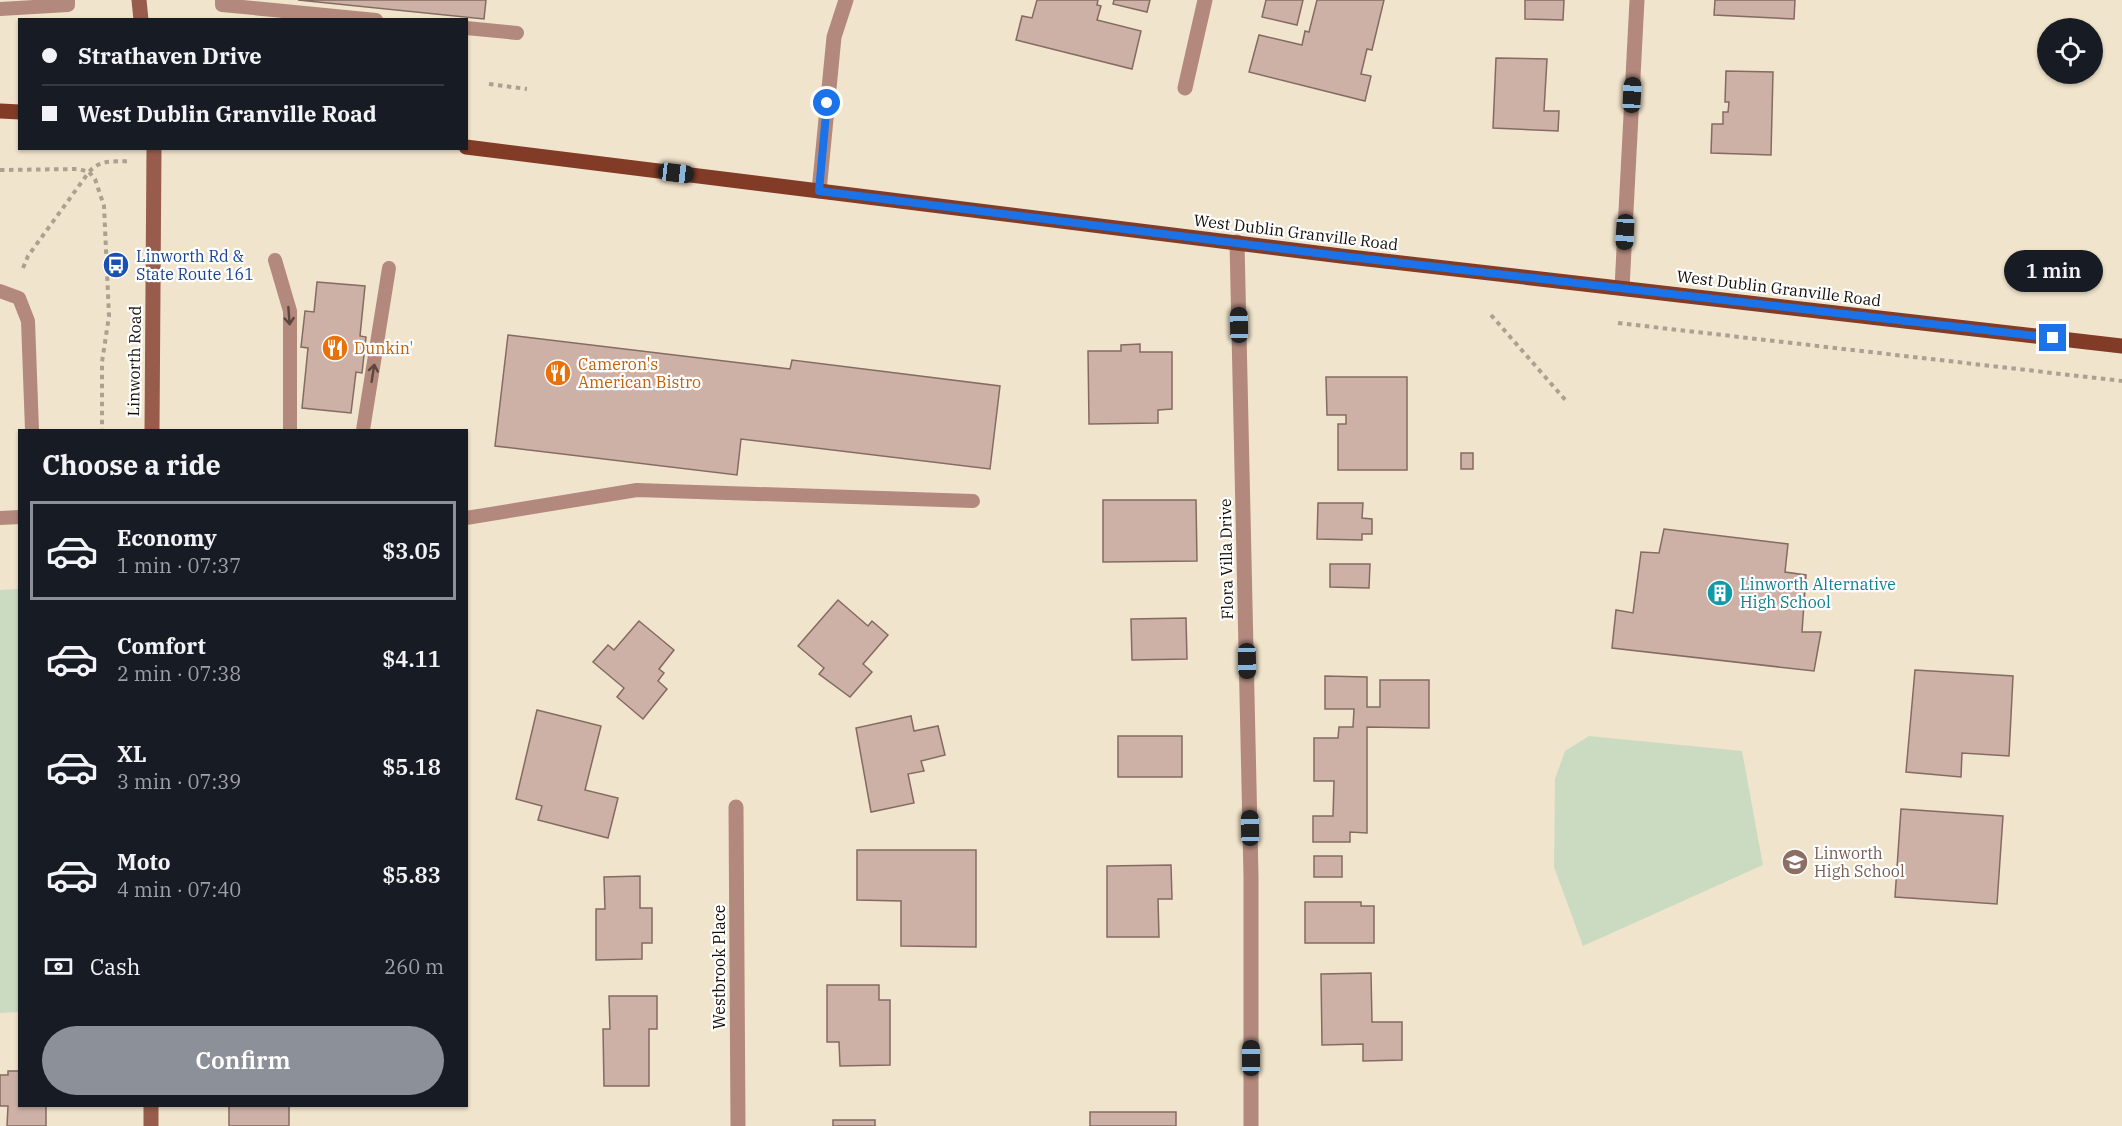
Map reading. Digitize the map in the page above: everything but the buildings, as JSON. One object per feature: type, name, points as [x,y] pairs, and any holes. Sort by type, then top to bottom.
[{"type":"main road","points":[[139,0],[141,18]]},
{"type":"main road","points":[[0,111],[18,112]]},
{"type":"main road","name":"West Dublin Granville Road","points":[[468,147],[1237,242],[2122,346]]},
{"type":"main road","name":"Linworth Road","points":[[152,429],[154,150]]},
{"type":"main road","points":[[151,1107],[151,1126]]},
{"type":"street","points":[[819,191],[834,37],[846,0]]},
{"type":"street","points":[[1185,88],[1204,0]]},
{"type":"street","points":[[1622,288],[1637,0]]},
{"type":"street","name":"Flora Villa Drive","points":[[1237,242],[1251,876],[1251,1126]]},
{"type":"street","name":"Westbrook Place","points":[[736,807],[738,1126]]},
{"type":"lane","points":[[0,9],[68,5],[68,0]]},
{"type":"lane","points":[[222,0],[222,5],[355,18]]},
{"type":"lane","points":[[468,28],[517,33]]},
{"type":"lane","points":[[275,260],[290,311],[290,429]]},
{"type":"lane","points":[[363,429],[389,268]]},
{"type":"lane","points":[[0,291],[19,298],[28,321],[32,429]]},
{"type":"lane","points":[[468,518],[637,490],[973,501]]},
{"type":"lane","points":[[0,518],[18,517]]},
{"type":"path","points":[[489,84],[527,89]]},
{"type":"path","points":[[23,268],[28,256],[95,165],[103,162]]},
{"type":"path","points":[[0,170],[79,169],[90,172],[95,179],[104,206],[109,316],[102,362],[102,429]]},
{"type":"path","points":[[1491,315],[1568,403]]},
{"type":"path","points":[[1618,323],[2122,381]]},
{"type":"green space","points":[[18,589],[18,1012],[0,1013],[0,590]]},
{"type":"green space","points":[[1589,736],[1742,751],[1763,865],[1583,946],[1554,867],[1555,779],[1565,751]]},
{"type":"place","name":"Linworth Rd & State Route 161","points":[[116,265]]},
{"type":"place","name":"Dunkin'","points":[[335,348]]},
{"type":"place","name":"Cameron's American Bistro","points":[[558,373]]},
{"type":"place","name":"Linworth Alternative High School","points":[[1720,593]]},
{"type":"place","name":"Linworth High School","points":[[1795,862]]},
{"type":"route","points":[[827,103],[819,191],[1341,256],[2053,338]]}]
